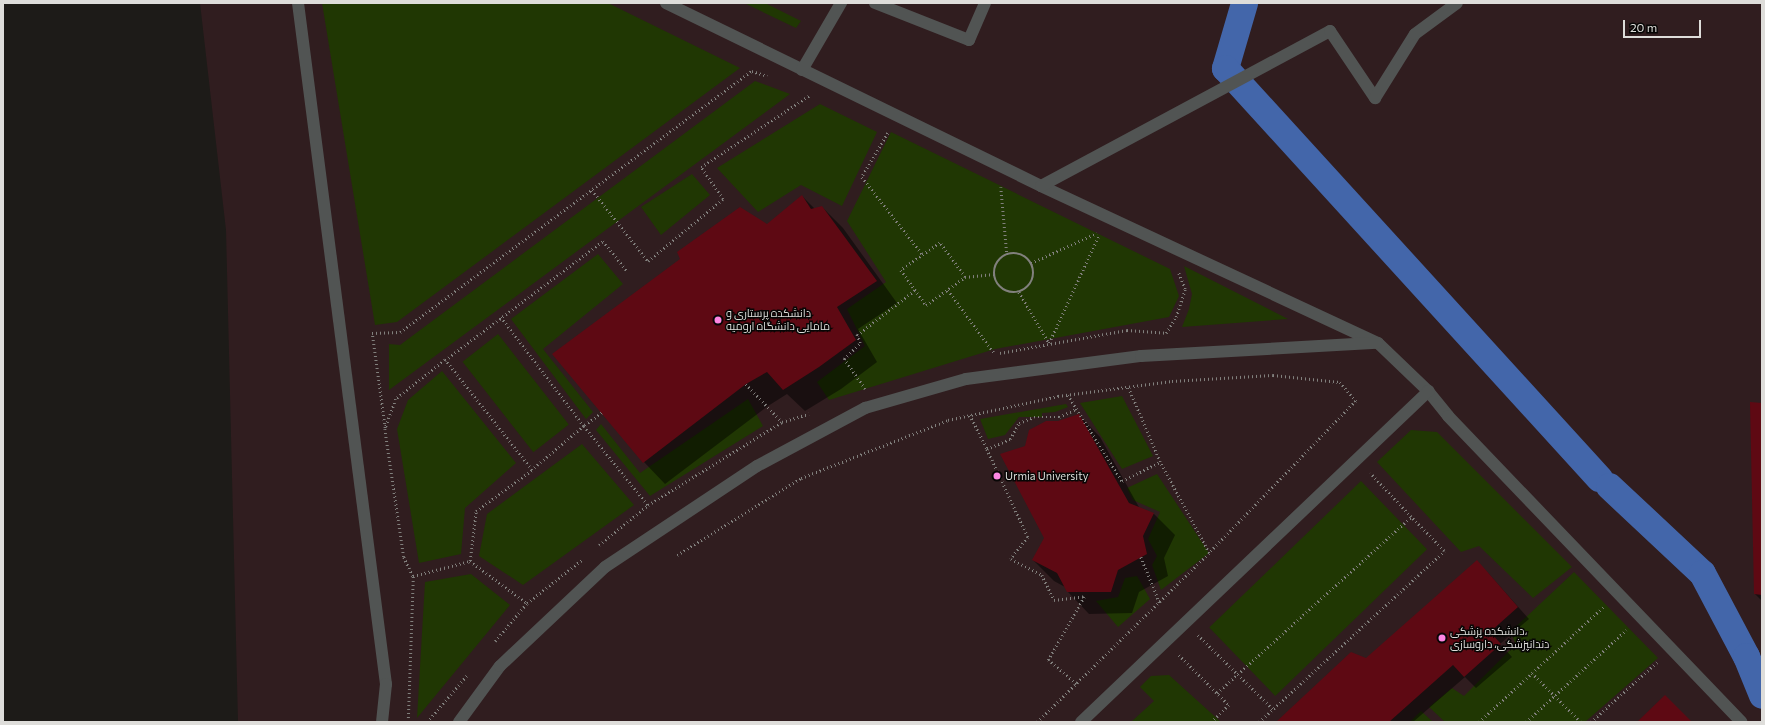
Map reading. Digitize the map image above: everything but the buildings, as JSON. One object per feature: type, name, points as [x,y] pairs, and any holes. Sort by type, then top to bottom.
[{"type":"lane","points":[[298,3],[386,684],[382,722]]},
{"type":"lane","points":[[666,3],[1041,186],[1378,343],[1428,391],[1448,416],[1741,722]]},
{"type":"lane","points":[[802,70],[841,3]]},
{"type":"lane","points":[[875,3],[969,40],[985,3]]},
{"type":"lane","points":[[1041,186],[1222,88],[1330,32],[1375,98],[1415,34],[1457,3]]},
{"type":"lane","points":[[460,722],[500,666],[605,566],[757,466],[865,408],[966,379],[1141,356],[1378,343]]},
{"type":"lane","points":[[1081,722],[1428,391]]},
{"type":"path","points":[[408,722],[413,576],[404,558],[372,333],[400,332],[752,71]]},
{"type":"path","points":[[592,190],[648,261],[723,199],[701,167],[813,92]]},
{"type":"path","points":[[890,128],[862,177],[923,255]]},
{"type":"path","points":[[1000,181],[1007,254]]},
{"type":"path","points":[[1031,263],[1101,231],[1049,344]]},
{"type":"path","points":[[385,429],[396,399],[445,360],[603,241],[627,271]]},
{"type":"path","points":[[965,277],[940,243],[901,270],[926,305],[965,277],[994,274]]},
{"type":"path","points":[[1018,253],[1028,258],[1031,263],[1034,269],[1033,281],[1025,290],[1019,292],[1007,292],[998,285],[994,274],[997,262],[1007,254],[1018,253]]},
{"type":"path","points":[[988,356],[1126,330],[1166,333],[1176,317],[1185,289],[1177,270]]},
{"type":"path","points":[[870,395],[844,358],[860,343],[857,335],[915,290]]},
{"type":"path","points":[[948,290],[995,354]]},
{"type":"path","points":[[1019,292],[1049,344]]},
{"type":"path","points":[[501,318],[584,426],[648,505]]},
{"type":"path","points":[[445,360],[532,470]]},
{"type":"path","points":[[677,555],[801,478],[948,420],[1067,395],[1172,381],[1273,375],[1340,382],[1356,401],[1160,603],[1037,722]]},
{"type":"path","points":[[746,384],[782,422]]},
{"type":"path","points":[[1128,387],[1160,462],[1209,553]]},
{"type":"path","points":[[1067,395],[1122,481],[1160,462]]},
{"type":"path","points":[[987,449],[1010,439],[1019,424],[1034,417],[1058,417],[1076,409]]},
{"type":"path","points":[[470,561],[476,512],[532,470],[584,426],[602,414]]},
{"type":"path","points":[[594,549],[648,505],[782,422],[810,414]]},
{"type":"path","points":[[970,415],[1028,537],[1011,559],[1042,575],[1054,600],[1085,596],[1048,660],[1076,684]]},
{"type":"path","points":[[1259,722],[1444,551],[1366,470]]},
{"type":"path","points":[[1217,693],[1411,517]]},
{"type":"path","points":[[470,561],[528,603],[588,554]]},
{"type":"path","points":[[1141,557],[1160,603]]},
{"type":"path","points":[[413,576],[470,561]]},
{"type":"path","points":[[1479,722],[1607,604]]},
{"type":"path","points":[[1526,722],[1629,628]]},
{"type":"path","points":[[1195,633],[1274,709]]},
{"type":"path","points":[[1591,722],[1672,650]]},
{"type":"path","points":[[1176,652],[1229,705],[1212,722]]},
{"type":"path","points":[[1532,673],[1581,722]]},
{"type":"shaded area","name":"Urmia University","points":[[200,3],[1762,3],[1762,722],[238,722],[226,230]]},
{"type":"green space","points":[[322,3],[608,3],[740,68],[397,322],[375,325]]},
{"type":"green space","points":[[744,3],[765,3],[801,21],[796,28]]},
{"type":"green space","points":[[755,81],[790,94],[389,390],[389,344],[400,345]]},
{"type":"green space","points":[[820,104],[877,132],[842,206],[801,185],[758,212],[717,168]]},
{"type":"green space","points":[[891,132],[1170,269],[1179,296],[1169,317],[995,349],[829,400],[817,382],[865,346],[847,309],[886,282],[847,221]]},
{"type":"green space","points":[[692,174],[710,195],[661,235],[641,207]]},
{"type":"green space","points":[[598,254],[623,284],[543,349],[593,412],[586,419],[511,319]]},
{"type":"green space","points":[[1184,266],[1288,319],[1182,327],[1189,309],[1192,294]]},
{"type":"green space","points":[[498,334],[569,425],[533,452],[463,362]]},
{"type":"green space","points":[[442,371],[516,463],[465,508],[461,554],[419,563],[397,429],[408,400]]},
{"type":"green space","points":[[1122,396],[1153,456],[1122,469],[1080,403]]},
{"type":"green space","points":[[748,399],[763,426],[650,496],[596,430],[601,424],[640,473]]},
{"type":"green space","points":[[1066,404],[1068,407],[1055,412],[1042,413],[1042,417],[1019,417],[1005,435],[988,439],[980,419]]},
{"type":"green space","points":[[1411,430],[1437,432],[1572,567],[1533,598],[1479,546],[1461,552],[1377,462]]},
{"type":"green space","points":[[582,444],[634,505],[523,585],[479,556],[487,514]]},
{"type":"green space","points":[[1157,474],[1209,553],[1161,590],[1152,565],[1157,556],[1148,539],[1160,512],[1133,500],[1127,488]]},
{"type":"green space","points":[[1361,481],[1427,549],[1275,696],[1209,628]]},
{"type":"green space","points":[[1574,572],[1658,658],[1585,722],[1445,722],[1429,707],[1452,688],[1464,696],[1516,644],[1510,632]]},
{"type":"green space","points":[[471,574],[510,605],[417,718],[425,582]]},
{"type":"green space","points":[[1137,576],[1150,599],[1118,627],[1096,601],[1118,597],[1125,578]]},
{"type":"green space","points":[[1169,675],[1221,722],[1131,722],[1154,701],[1140,687],[1151,676]]},
{"type":"green space","points":[[1421,711],[1433,722],[1410,722]]},
{"type":"waterway","points":[[1244,3],[1225,68],[1599,478]]},
{"type":"waterway","points":[[1609,486],[1702,573],[1746,656],[1762,695]]},
{"type":"place","name":"دانشکده پرستاری و مامایی دانشگاه ارومیه","points":[[718,320]]},
{"type":"place","name":"Urmia University","points":[[997,476]]},
{"type":"place","name":"دانشکده پزشکی، دندانپزشکی، داروسازی","points":[[1442,638]]}]
